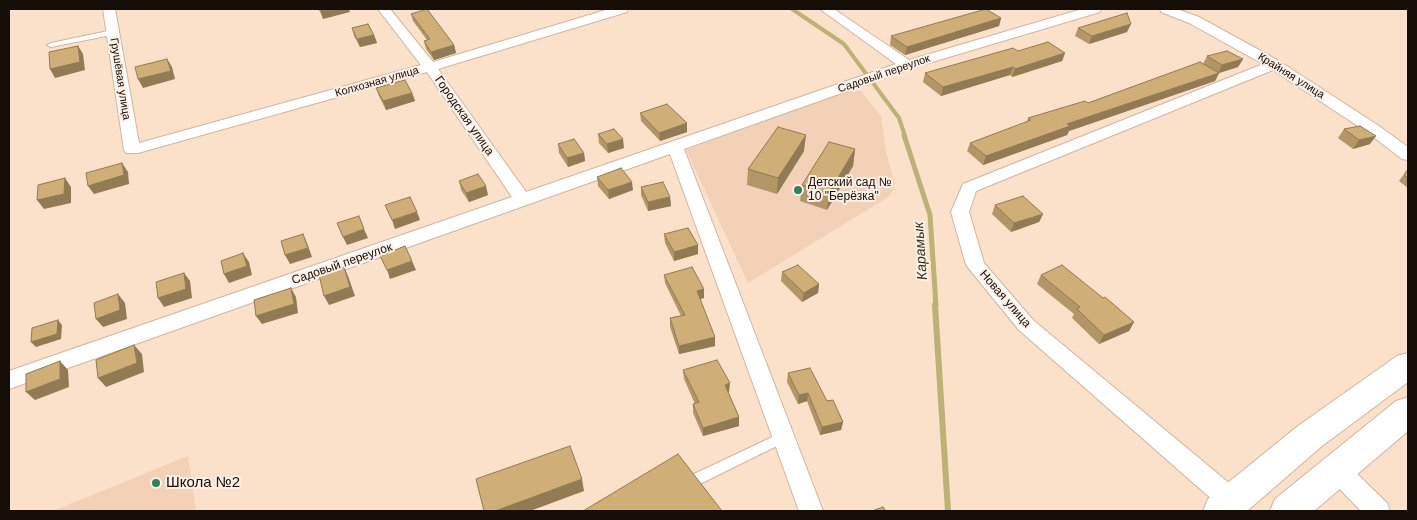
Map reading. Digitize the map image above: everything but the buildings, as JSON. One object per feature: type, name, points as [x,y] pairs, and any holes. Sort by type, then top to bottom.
[{"type":"street","name":"Грушёвая улица","points":[[109,9],[132,150]]},
{"type":"street","name":"Городская улица","points":[[384,9],[430,67],[523,201]]},
{"type":"street","name":"Колхозная улица","points":[[132,150],[430,67],[622,9]]},
{"type":"street","points":[[826,9],[907,65]]},
{"type":"street","name":"Садовый переулок","points":[[9,380],[907,65],[1095,9]]},
{"type":"street","name":"Крайняя улица","points":[[1166,9],[1194,20],[1274,64],[1373,129],[1408,155]]},
{"type":"street","name":"Новая улица","points":[[1226,506],[1026,325],[975,265],[960,212],[969,188],[1274,64]]},
{"type":"street","points":[[675,147],[811,511]]},
{"type":"street","points":[[1226,506],[1310,436],[1408,365]]},
{"type":"street","points":[[1288,511],[1408,411]]},
{"type":"street","points":[[1337,470],[1378,511]]},
{"type":"lane","points":[[51,45],[113,32]]},
{"type":"lane","points":[[699,478],[783,438]]},
{"type":"shaded area","name":"Детский сад № 10 \"Берёзка\"","points":[[858,87],[881,116],[886,153],[895,184],[890,196],[748,283],[686,150]]},
{"type":"shaded area","name":"Школа №2","points":[[188,456],[196,511],[53,511]]},
{"type":"waterway","name":"Карамык","points":[[792,9],[844,44],[899,118],[905,136]]},
{"type":"waterway","name":"Карамык","points":[[904,135],[930,215],[936,306]]},
{"type":"waterway","name":"Карамык","points":[[935,305],[948,511]]},
{"type":"place","name":"Детский сад № 10 \"Берёзка\"","points":[[798,190]]},
{"type":"place","name":"Школа №2","points":[[156,483]]}]
